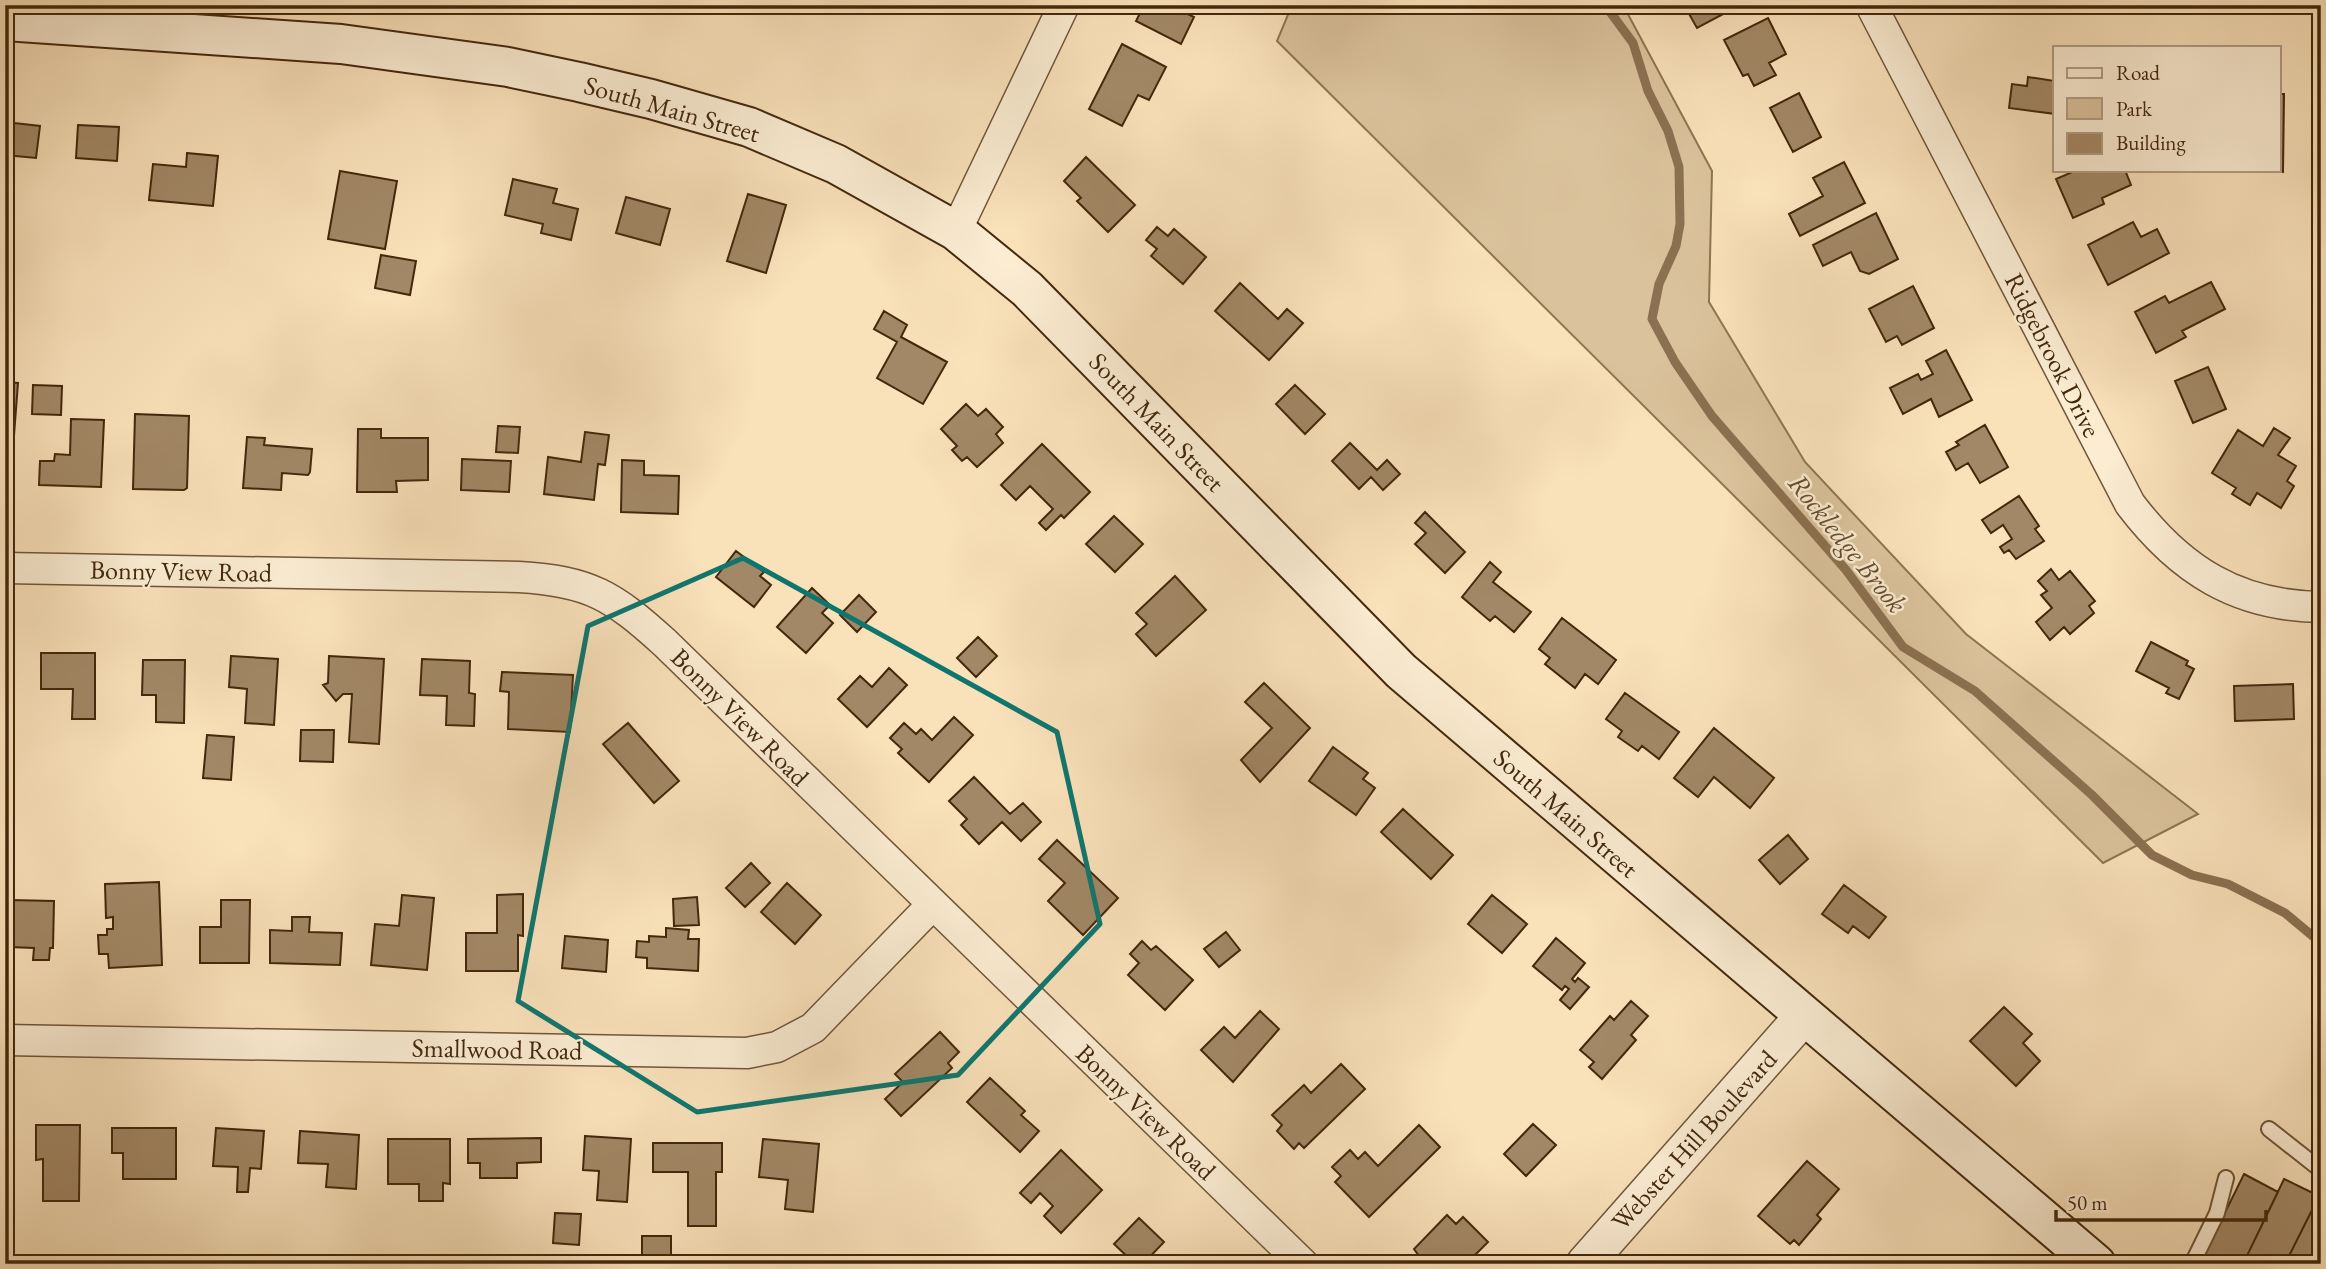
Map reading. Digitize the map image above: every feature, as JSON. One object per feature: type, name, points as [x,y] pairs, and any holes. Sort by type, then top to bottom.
[{"type":"main road","name":"South Main Street","points":[[5,21],[327,43],[508,67],[567,79],[749,127],[836,164],[956,231],[1027,289],[1401,671],[1803,1017],[2096,1264]]},
{"type":"street","points":[[956,231],[1064,5]]},
{"type":"street","name":"Ridgebrook Drive","points":[[1871,5],[2130,504],[2153,534],[2204,576],[2232,591],[2263,601],[2321,607]]},
{"type":"street","name":"Bonny View Road","points":[[5,568],[519,577],[546,579],[591,589],[628,609],[665,643],[1303,1264]]},
{"type":"street","name":"Smallwood Road","points":[[5,1041],[747,1054],[777,1047],[813,1028],[932,905]]},
{"type":"street","name":"Webster Hill Boulevard","points":[[1585,1264],[1803,1017]]},
{"type":"lane","points":[[2269,1129],[2321,1170]]},
{"type":"lane","points":[[2192,1264],[2217,1213],[2226,1178]]},
{"type":"highlighted area","points":[[743,558],[1057,732],[1100,924],[958,1075],[697,1112],[518,1001],[588,626]]},
{"type":"green space","points":[[1292,5],[1623,5],[1712,171],[1709,302],[1805,462],[1966,634],[2198,814],[2103,863],[1277,41]]},
{"type":"building","points":[[1144,5],[1184,5],[1181,11],[1194,17],[1181,44],[1136,21]]},
{"type":"building","points":[[1684,5],[1740,5],[1697,28]]},
{"type":"building","points":[[1768,18],[1786,54],[1769,63],[1776,75],[1754,86],[1748,74],[1743,76],[1724,40]]},
{"type":"building","points":[[1122,44],[1166,67],[1149,100],[1138,95],[1122,126],[1089,109]]},
{"type":"building","points":[[2028,77],[2053,81],[2053,114],[2009,108],[2012,84],[2027,86]]},
{"type":"building","points":[[1799,93],[1821,137],[1793,152],[1770,108]]},
{"type":"building","points":[[2280,94],[2284,94],[2283,172],[2280,172]]},
{"type":"building","points":[[5,122],[40,126],[36,158],[5,155]]},
{"type":"building","points":[[78,125],[119,127],[117,161],[76,158]]},
{"type":"building","points":[[187,153],[218,156],[213,206],[149,200],[153,164],[186,167]]},
{"type":"building","points":[[1086,157],[1135,205],[1108,232],[1077,201],[1081,198],[1064,181]]},
{"type":"building","points":[[1844,162],[1865,203],[1800,236],[1789,214],[1823,196],[1813,178]]},
{"type":"building","points":[[340,171],[397,181],[385,249],[328,239]]},
{"type":"building","points":[[2072,172],[2126,172],[2131,185],[2102,198],[2104,204],[2073,218],[2056,179]]},
{"type":"building","points":[[513,179],[557,189],[553,203],[578,209],[571,240],[541,233],[543,224],[505,215]]},
{"type":"building","points":[[748,194],[786,205],[766,273],[727,261]]},
{"type":"building","points":[[626,197],[670,209],[660,245],[616,233]]},
{"type":"building","points":[[1876,213],[1898,259],[1869,274],[1860,271],[1851,252],[1823,266],[1813,245]]},
{"type":"building","points":[[2133,222],[2141,237],[2157,229],[2169,253],[2108,285],[2088,245]]},
{"type":"building","points":[[1157,227],[1168,236],[1174,229],[1206,257],[1183,284],[1151,256],[1157,249],[1146,240]]},
{"type":"building","points":[[381,255],[416,261],[410,295],[375,288]]},
{"type":"building","points":[[2211,282],[2225,309],[2182,331],[2186,337],[2156,353],[2135,312],[2165,296],[2169,303]]},
{"type":"building","points":[[1240,283],[1278,319],[1287,309],[1303,323],[1269,360],[1215,311]]},
{"type":"building","points":[[1913,286],[1934,328],[1902,345],[1897,336],[1886,342],[1869,309]]},
{"type":"building","points":[[884,311],[907,325],[901,337],[947,362],[923,404],[877,378],[897,342],[874,329]]},
{"type":"building","points":[[1946,350],[1972,400],[1939,417],[1931,399],[1903,414],[1890,388],[1918,374],[1921,380],[1933,374],[1926,361]]},
{"type":"building","points":[[2208,367],[2226,409],[2193,423],[2175,381]]},
{"type":"building","points":[[5,382],[18,383],[10,488],[5,488]]},
{"type":"building","points":[[33,385],[62,386],[61,415],[32,414]]},
{"type":"building","points":[[1295,385],[1325,414],[1305,434],[1276,404]]},
{"type":"building","points":[[966,404],[978,416],[986,409],[1003,427],[996,434],[1003,443],[977,467],[967,457],[962,461],[952,450],[957,446],[941,429]]},
{"type":"building","points":[[135,414],[189,416],[187,488],[133,489]]},
{"type":"building","points":[[71,419],[104,420],[101,487],[39,485],[40,461],[54,461],[55,454],[70,455]]},
{"type":"building","points":[[1985,425],[2008,467],[1980,483],[1968,463],[1956,470],[1946,452],[1959,445],[1956,442]]},
{"type":"building","points":[[498,426],[520,427],[518,453],[496,452]]},
{"type":"building","points":[[2274,428],[2290,438],[2278,455],[2296,466],[2287,481],[2294,486],[2281,508],[2257,493],[2250,505],[2232,494],[2236,488],[2212,473],[2238,430],[2263,446]]},
{"type":"building","points":[[358,429],[381,429],[381,438],[428,438],[428,480],[396,481],[397,492],[357,492]]},
{"type":"building","points":[[585,432],[609,435],[605,465],[598,464],[594,500],[544,494],[548,457],[581,462]]},
{"type":"building","points":[[247,437],[265,438],[264,445],[312,449],[310,472],[308,475],[282,473],[281,490],[243,488]]},
{"type":"building","points":[[1350,443],[1377,470],[1387,460],[1400,474],[1383,490],[1371,477],[1359,489],[1332,461]]},
{"type":"building","points":[[1042,444],[1090,492],[1064,518],[1061,515],[1046,530],[1039,523],[1053,509],[1030,486],[1016,500],[1001,485]]},
{"type":"building","points":[[462,459],[511,461],[509,492],[461,490]]},
{"type":"building","points":[[622,460],[644,461],[644,475],[679,476],[678,514],[621,512]]},
{"type":"building","points":[[2019,496],[2039,526],[2035,529],[2044,541],[2016,559],[2009,550],[2004,553],[2000,547],[2012,539],[2003,525],[1991,533],[1982,520]]},
{"type":"building","points":[[1425,512],[1465,552],[1445,573],[1415,544],[1426,533],[1415,523]]},
{"type":"building","points":[[1114,516],[1143,544],[1115,572],[1086,544]]},
{"type":"building","points":[[736,551],[764,572],[760,576],[771,585],[754,607],[716,577]]},
{"type":"building","points":[[1490,562],[1501,572],[1493,582],[1531,612],[1514,632],[1495,616],[1490,621],[1462,597]]},
{"type":"building","points":[[2051,569],[2059,580],[2070,571],[2095,601],[2089,606],[2094,613],[2070,634],[2064,627],[2050,640],[2036,622],[2052,608],[2041,595],[2047,591],[2038,581]]},
{"type":"building","points":[[1175,576],[1206,610],[1156,656],[1136,634],[1147,624],[1136,613]]},
{"type":"building","points":[[812,588],[830,605],[822,613],[833,623],[806,653],[777,627]]},
{"type":"building","points":[[859,595],[876,612],[857,632],[840,615]]},
{"type":"building","points":[[1562,618],[1616,660],[1598,684],[1585,674],[1575,688],[1545,664],[1550,658],[1539,649]]},
{"type":"building","points":[[978,637],[997,656],[976,677],[957,658]]},
{"type":"building","points":[[2151,642],[2188,661],[2186,665],[2194,669],[2179,699],[2166,693],[2169,688],[2136,671]]},
{"type":"building","points":[[41,653],[95,653],[95,719],[72,719],[73,689],[41,689]]},
{"type":"building","points":[[5,655],[11,655],[11,690],[5,690]]},
{"type":"building","points":[[231,656],[278,659],[274,725],[245,723],[247,689],[229,687]]},
{"type":"building","points":[[329,656],[384,659],[379,744],[349,742],[352,694],[343,694],[336,701],[323,685],[328,683]]},
{"type":"building","points":[[422,659],[470,661],[469,693],[475,694],[474,726],[446,725],[447,696],[420,695]]},
{"type":"building","points":[[143,660],[185,660],[184,723],[156,722],[156,695],[142,695]]},
{"type":"building","points":[[889,668],[907,685],[867,727],[838,699],[860,676],[872,687]]},
{"type":"building","points":[[502,672],[573,675],[570,732],[508,729],[509,692],[500,691]]},
{"type":"building","points":[[1264,683],[1310,728],[1260,782],[1241,760],[1272,728],[1245,702]]},
{"type":"building","points":[[2293,684],[2294,719],[2235,721],[2234,686]]},
{"type":"building","points":[[1625,693],[1679,732],[1659,759],[1642,746],[1638,751],[1618,737],[1622,731],[1606,719]]},
{"type":"building","points":[[954,717],[973,735],[929,782],[898,753],[902,749],[890,738],[904,723],[916,734],[921,729],[932,740]]},
{"type":"building","points":[[628,723],[679,781],[654,803],[603,744]]},
{"type":"building","points":[[1714,728],[1774,778],[1750,808],[1714,777],[1698,797],[1674,778]]},
{"type":"building","points":[[301,730],[334,730],[333,762],[300,761]]},
{"type":"building","points":[[207,735],[234,737],[231,780],[203,778]]},
{"type":"building","points":[[1333,747],[1368,773],[1363,779],[1375,788],[1356,815],[1309,781]]},
{"type":"building","points":[[974,777],[1010,814],[1023,803],[1041,822],[1021,841],[1002,822],[979,844],[961,825],[967,819],[949,801]]},
{"type":"building","points":[[1403,809],[1453,855],[1431,879],[1381,832]]},
{"type":"building","points":[[1788,835],[1808,859],[1780,884],[1759,860]]},
{"type":"building","points":[[1057,840],[1118,898],[1083,935],[1048,901],[1065,883],[1039,859]]},
{"type":"building","points":[[751,863],[770,883],[745,907],[726,888]]},
{"type":"building","points":[[159,882],[162,965],[109,968],[108,954],[99,954],[98,935],[107,935],[107,929],[113,929],[113,917],[106,918],[105,884]]},
{"type":"building","points":[[787,883],[821,915],[795,944],[761,912]]},
{"type":"building","points":[[1844,885],[1886,917],[1869,938],[1853,926],[1848,933],[1822,914]]},
{"type":"building","points":[[523,894],[523,936],[518,935],[518,971],[466,971],[466,933],[497,933],[497,895]]},
{"type":"building","points":[[402,895],[434,898],[427,970],[371,965],[375,924],[399,926]]},
{"type":"building","points":[[1492,895],[1527,924],[1502,953],[1468,924]]},
{"type":"building","points":[[697,897],[699,925],[674,926],[673,899]]},
{"type":"building","points":[[10,900],[54,901],[53,948],[50,948],[49,960],[33,960],[34,948],[9,947]]},
{"type":"building","points":[[221,900],[250,900],[249,963],[200,963],[200,927],[221,927]]},
{"type":"building","points":[[292,917],[310,917],[309,932],[342,933],[340,965],[270,963],[270,930],[292,931]]},
{"type":"building","points":[[666,928],[689,930],[688,939],[699,939],[698,971],[647,968],[647,958],[636,957],[637,941],[649,942],[649,936],[666,937]]},
{"type":"building","points":[[1226,932],[1240,950],[1219,967],[1204,949]]},
{"type":"building","points":[[565,936],[608,940],[606,972],[562,968]]},
{"type":"building","points":[[1556,938],[1585,963],[1572,979],[1575,982],[1578,978],[1589,987],[1570,1009],[1560,1000],[1569,989],[1565,986],[1562,990],[1533,966]]},
{"type":"building","points":[[1142,941],[1151,950],[1156,946],[1193,980],[1165,1010],[1128,975],[1139,963],[1130,954]]},
{"type":"building","points":[[1631,1001],[1648,1016],[1631,1035],[1636,1040],[1602,1079],[1589,1067],[1594,1062],[1580,1050],[1610,1016],[1614,1020]]},
{"type":"building","points":[[2004,1007],[2032,1034],[2023,1043],[2040,1061],[2016,1086],[1970,1041]]},
{"type":"building","points":[[1260,1011],[1279,1029],[1233,1082],[1201,1050],[1224,1027],[1235,1038]]},
{"type":"building","points":[[940,1032],[959,1052],[948,1063],[952,1068],[901,1116],[885,1099],[903,1082],[895,1074]]},
{"type":"building","points":[[1341,1064],[1365,1089],[1304,1148],[1299,1143],[1294,1149],[1277,1131],[1282,1125],[1272,1115],[1304,1085],[1311,1093]]},
{"type":"building","points":[[990,1078],[1025,1111],[1021,1115],[1039,1131],[1020,1152],[967,1102]]},
{"type":"building","points":[[1533,1124],[1556,1145],[1526,1176],[1504,1154]]},
{"type":"building","points":[[36,1125],[80,1125],[79,1201],[43,1201],[43,1159],[36,1160]]},
{"type":"building","points":[[1419,1125],[1440,1147],[1369,1217],[1335,1182],[1341,1176],[1332,1167],[1350,1150],[1358,1159],[1365,1152],[1378,1166]]},
{"type":"building","points":[[112,1128],[176,1128],[176,1179],[123,1179],[123,1153],[112,1153]]},
{"type":"building","points":[[216,1128],[264,1131],[261,1169],[250,1168],[248,1192],[237,1192],[238,1167],[213,1166]]},
{"type":"building","points":[[300,1131],[359,1135],[356,1189],[326,1187],[328,1164],[298,1163]]},
{"type":"building","points":[[585,1136],[631,1139],[627,1202],[597,1200],[599,1171],[583,1170]]},
{"type":"building","points":[[541,1138],[541,1162],[517,1163],[517,1178],[480,1178],[480,1163],[468,1163],[468,1139]]},
{"type":"building","points":[[388,1139],[450,1139],[450,1184],[443,1183],[443,1201],[419,1201],[419,1184],[388,1184]]},
{"type":"building","points":[[763,1139],[819,1144],[813,1212],[785,1209],[788,1180],[759,1177]]},
{"type":"building","points":[[653,1143],[722,1143],[722,1172],[716,1172],[716,1226],[688,1226],[688,1172],[653,1172]]},
{"type":"building","points":[[1061,1150],[1102,1190],[1061,1233],[1044,1216],[1053,1206],[1040,1193],[1031,1203],[1020,1193]]},
{"type":"building","points":[[1807,1161],[1839,1189],[1817,1215],[1821,1219],[1799,1245],[1794,1240],[1790,1244],[1758,1216]]},
{"type":"building","points":[[2244,1174],[2278,1192],[2243,1264],[2207,1264],[2205,1253]]},
{"type":"building","points":[[2284,1179],[2319,1196],[2285,1264],[2243,1264]]},
{"type":"building","points":[[2321,1192],[2321,1264],[2285,1264]]},
{"type":"building","points":[[555,1213],[581,1214],[579,1245],[553,1243]]},
{"type":"building","points":[[1447,1215],[1456,1224],[1463,1217],[1488,1242],[1466,1264],[1425,1264],[1414,1249]]},
{"type":"building","points":[[1139,1218],[1164,1242],[1143,1264],[1135,1264],[1114,1244]]},
{"type":"building","points":[[642,1236],[671,1236],[671,1264],[642,1264]]},
{"type":"waterway","name":"Rockledge Brook","points":[[1605,5],[1633,43],[1648,91],[1668,131],[1679,167],[1680,224],[1676,246],[1659,284],[1652,319],[1675,362],[1712,416],[1846,570],[1903,647],[1975,691],[2092,795],[2152,855],[2192,875],[2228,884],[2285,913],[2321,943]]}]
